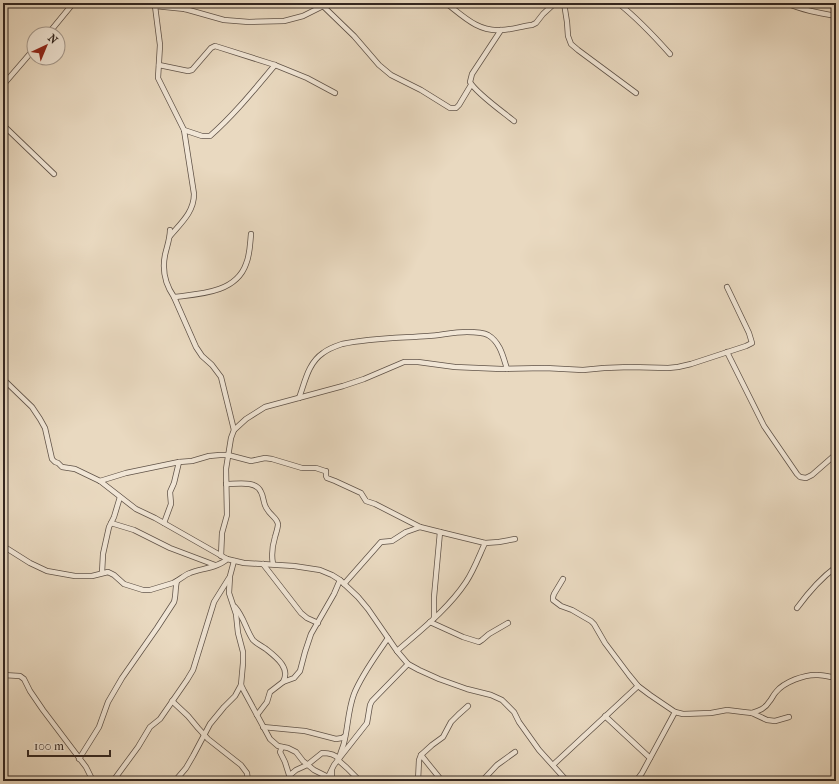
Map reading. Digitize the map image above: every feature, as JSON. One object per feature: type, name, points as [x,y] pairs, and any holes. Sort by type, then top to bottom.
[{"type":"street","points":[[55,26],[74,3]]},
{"type":"street","points":[[145,3],[155,6],[186,10],[224,20],[249,22],[284,21],[303,16],[323,6],[333,3]]},
{"type":"street","points":[[186,10],[193,3]]},
{"type":"street","points":[[446,3],[474,24],[491,30],[501,30],[532,25],[536,23],[555,3]]},
{"type":"street","points":[[564,3],[568,36],[571,44],[636,93]]},
{"type":"street","points":[[618,3],[630,12],[670,54]]},
{"type":"street","points":[[786,3],[815,12],[836,16]]},
{"type":"street","points":[[155,6],[160,45],[159,82],[184,130],[194,200],[189,213],[170,236]]},
{"type":"street","points":[[323,6],[354,36],[379,65],[391,75],[421,90],[450,108],[456,108],[459,105],[471,85]]},
{"type":"street","points":[[501,30],[472,74],[470,82],[471,85],[490,102],[514,121]]},
{"type":"street","points":[[159,65],[188,71],[192,70],[211,48],[215,46],[275,65],[307,78],[335,93]]},
{"type":"street","points":[[3,85],[26,59]]},
{"type":"street","points":[[184,130],[202,136],[210,136],[246,100],[275,65]]},
{"type":"street","points":[[3,125],[54,174]]},
{"type":"street","points":[[170,230],[165,255],[165,280],[196,347],[221,377],[234,430]]},
{"type":"street","points":[[174,297],[213,291],[224,287],[238,278],[246,265],[251,234]]},
{"type":"street","points":[[221,556],[222,533],[227,515],[226,469],[231,438],[234,430],[246,419],[265,406],[364,380],[404,362],[418,362],[455,367],[507,369],[545,368],[583,370],[678,367],[752,343],[749,333],[727,288]]},
{"type":"street","points":[[299,398],[312,364],[317,357],[324,351],[340,345],[357,342],[466,332],[482,333],[489,336],[498,345],[502,351],[507,369]]},
{"type":"street","points":[[727,352],[764,426],[800,477],[806,478],[812,475],[836,454]]},
{"type":"street","points":[[3,378],[36,413],[45,428],[52,458],[62,467],[75,469],[100,481],[136,509],[164,523],[227,559],[244,563],[294,566],[320,570],[332,575],[340,580],[358,597],[396,651],[408,664],[439,679],[491,695],[502,700],[514,712],[519,722],[539,750],[567,781]]},
{"type":"street","points":[[100,481],[126,473],[179,462],[192,461],[209,456],[228,455],[251,461],[265,458],[302,468],[316,468],[325,471],[327,478],[335,480],[361,493],[366,501],[375,504],[420,527],[485,543],[515,539]]},
{"type":"street","points":[[164,523],[171,504],[170,492],[174,483],[179,462]]},
{"type":"street","points":[[226,484],[254,484],[260,490],[265,506],[278,523],[272,545],[271,556],[273,564]]},
{"type":"street","points":[[102,573],[103,554],[109,527],[120,497]]},
{"type":"street","points":[[111,524],[134,530],[170,548],[215,565]]},
{"type":"street","points":[[344,584],[382,542],[392,541],[406,532],[420,527]]},
{"type":"street","points":[[432,620],[440,532]]},
{"type":"street","points":[[396,651],[447,606],[467,581],[485,543]]},
{"type":"street","points":[[3,546],[30,563],[47,571],[75,576],[92,576],[108,572],[124,584],[143,590],[150,590],[177,581],[188,573],[224,562],[227,559]]},
{"type":"street","points":[[175,781],[186,768],[210,724],[235,696],[241,685],[244,663],[243,652],[238,633],[236,614],[229,593],[230,576],[234,561]]},
{"type":"street","points":[[263,564],[301,613],[307,618],[318,623]]},
{"type":"street","points":[[797,608],[810,592],[836,567]]},
{"type":"street","points":[[113,781],[138,748],[150,728],[160,719],[193,670],[214,602],[230,576]]},
{"type":"street","points":[[564,579],[554,594],[553,600],[561,606],[572,610],[591,621],[628,675],[638,686],[675,712],[684,714],[699,714],[726,710],[744,712],[767,720],[776,721],[789,717]]},
{"type":"street","points":[[257,715],[267,702],[270,692],[283,682],[294,678],[300,671],[311,634],[334,594],[340,580]]},
{"type":"street","points":[[79,758],[99,728],[108,702],[122,678],[174,602],[177,581]]},
{"type":"street","points":[[233,604],[255,642],[266,649],[284,666],[285,675],[283,682]]},
{"type":"street","points":[[432,620],[463,637],[479,642],[489,634],[508,623]]},
{"type":"street","points":[[339,758],[350,709],[356,690],[388,638]]},
{"type":"street","points":[[241,685],[270,739],[278,746],[288,748],[296,752],[307,765],[327,779],[339,758],[367,723],[372,701],[408,664]]},
{"type":"street","points":[[752,714],[767,706],[774,693],[779,688],[800,677],[816,674],[836,678]]},
{"type":"street","points":[[3,675],[20,676],[24,679],[43,710],[89,771],[93,781]]},
{"type":"street","points":[[553,766],[638,686]]},
{"type":"street","points":[[172,702],[188,716],[204,735],[247,772],[248,781]]},
{"type":"street","points":[[418,781],[419,760],[421,755],[432,744],[443,737],[454,719],[468,706]]},
{"type":"street","points":[[636,781],[642,773],[675,712]]},
{"type":"street","points":[[605,716],[650,758]]},
{"type":"street","points":[[263,727],[305,731],[336,739],[345,736]]},
{"type":"street","points":[[282,747],[280,752],[284,759],[290,778]]},
{"type":"street","points":[[482,781],[497,765],[515,752]]},
{"type":"street","points":[[290,778],[296,770],[307,765],[322,754],[333,754],[339,758],[360,781]]},
{"type":"street","points":[[421,755],[442,781]]},
{"type":"street","points":[[332,769],[332,781]]}]
